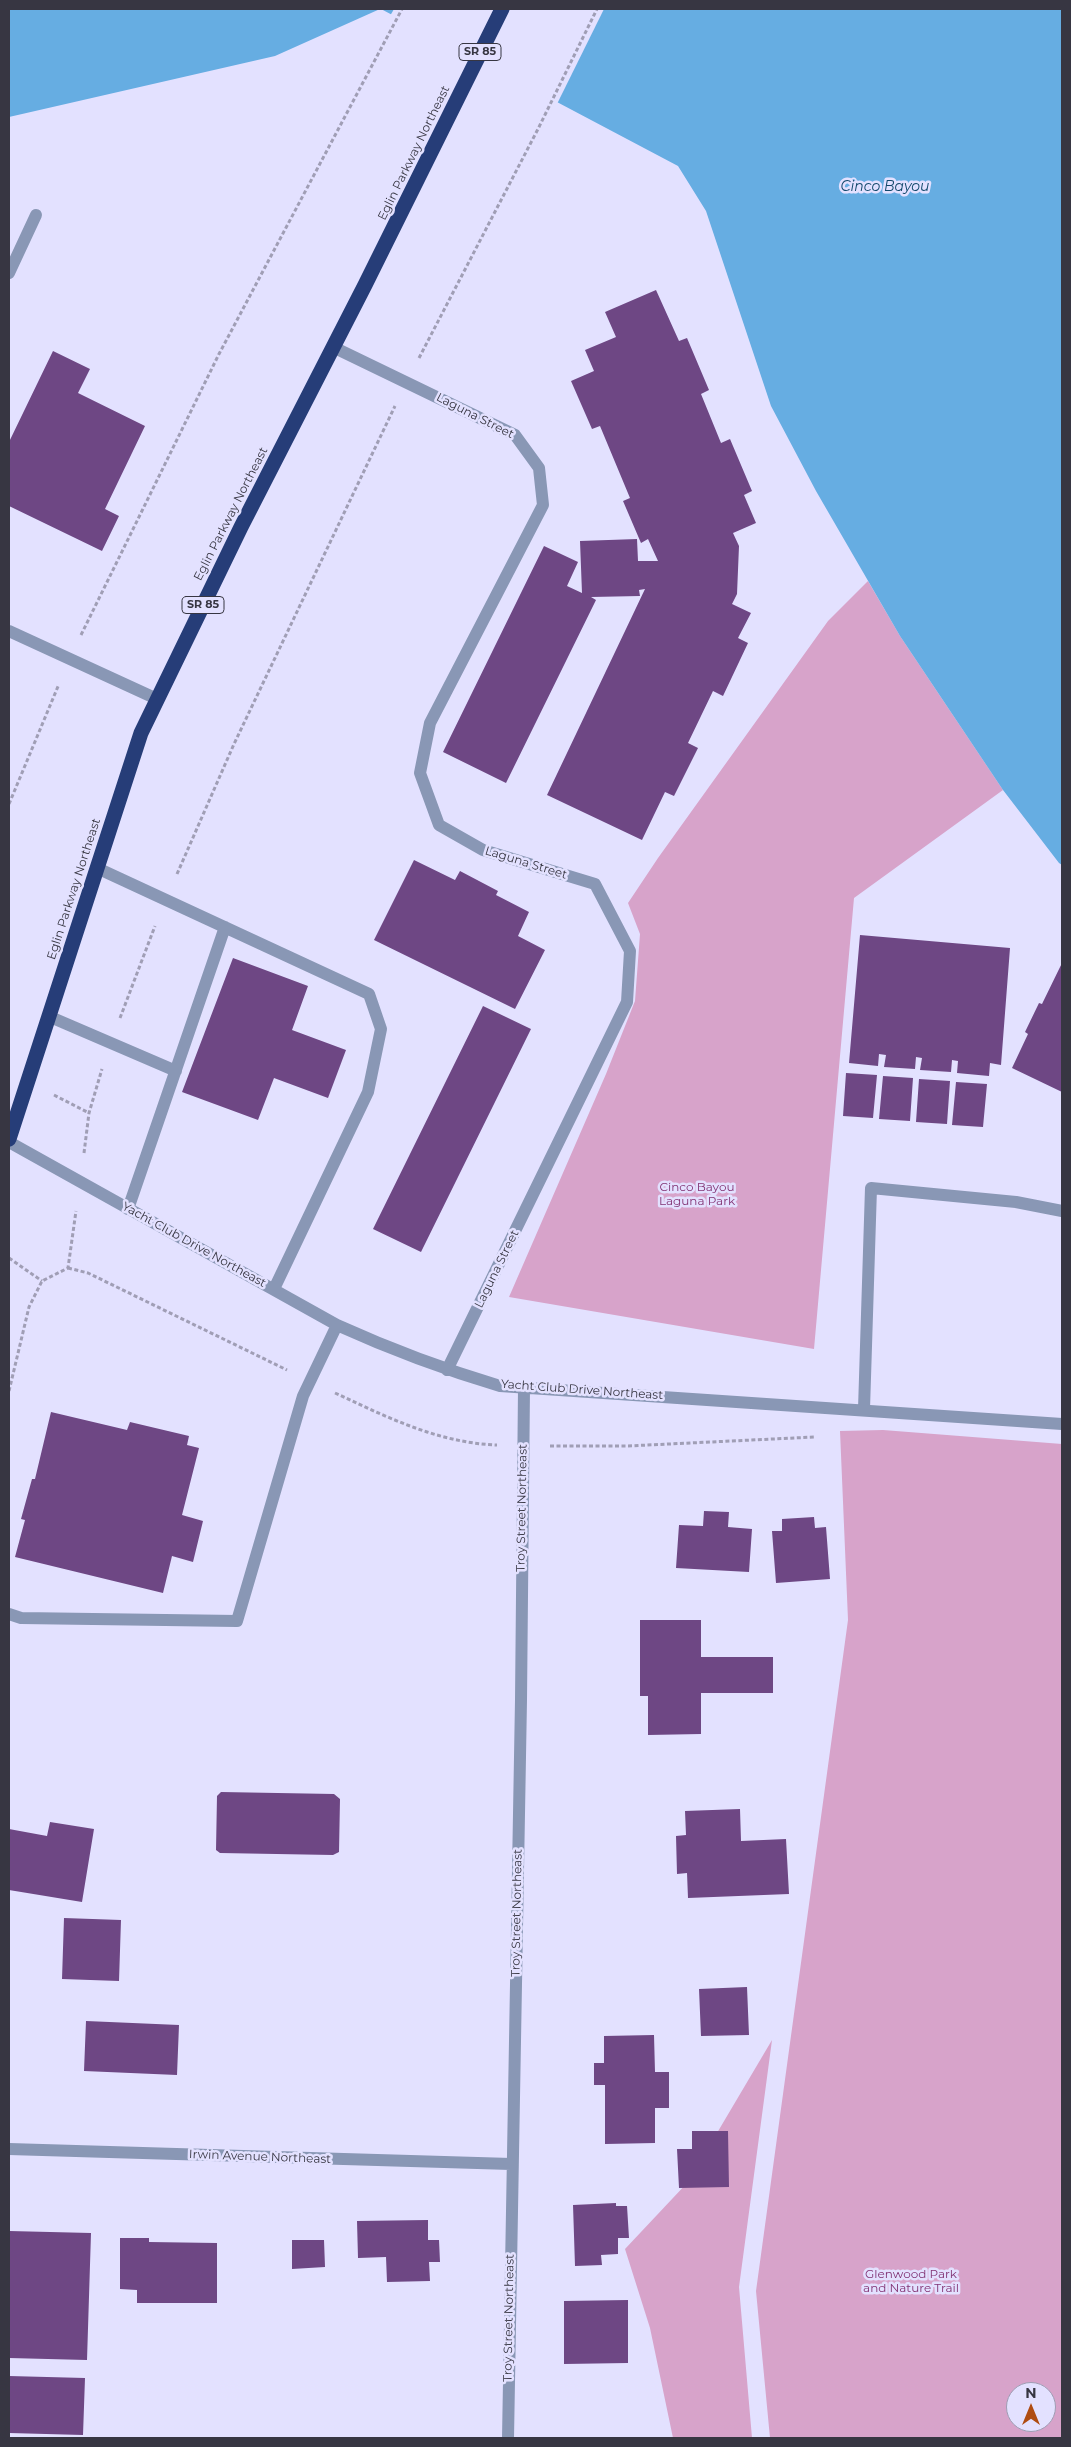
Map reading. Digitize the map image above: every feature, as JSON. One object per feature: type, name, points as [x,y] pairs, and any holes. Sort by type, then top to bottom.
[{"type":"highway","name":"Eglin Parkway Northeast","points":[[9,1141],[141,733],[241,527],[502,9]]},
{"type":"street","points":[[9,273],[36,215]]},
{"type":"street","name":"Laguna Street","points":[[333,346],[516,435],[539,468],[543,504],[430,723],[420,773],[439,825],[483,850],[595,884],[630,951],[627,1002],[447,1370]]},
{"type":"street","points":[[9,631],[157,699]]},
{"type":"street","points":[[97,868],[369,994],[381,1029],[368,1092],[274,1289]]},
{"type":"street","points":[[128,1209],[225,927]]},
{"type":"street","points":[[48,1016],[176,1071]]},
{"type":"street","name":"Yacht Club Drive Northeast","points":[[9,1141],[337,1325],[390,1349],[447,1370],[500,1386],[864,1409],[1062,1424]]},
{"type":"street","points":[[864,1409],[870,1188],[1016,1202],[1062,1211]]},
{"type":"street","points":[[9,1614],[21,1618],[237,1621],[303,1396],[337,1325]]},
{"type":"street","name":"Troy Street Northeast","points":[[508,2438],[511,2164],[521,1710],[524,1388]]},
{"type":"street","name":"Irwin Avenue Northeast","points":[[9,2149],[511,2164]]},
{"type":"path","points":[[9,804],[69,659],[219,354],[382,50],[402,9]]},
{"type":"path","points":[[9,1391],[29,1307],[42,1281],[68,1268],[89,1113],[110,1043],[166,900],[234,744],[406,382],[538,129],[597,9]]},
{"type":"path","points":[[9,1258],[42,1281]]},
{"type":"green space","name":"Cinco Bayou Laguna Park","points":[[868,581],[900,636],[1003,790],[854,898],[814,1349],[509,1297],[606,1074],[635,1001],[640,934],[628,903],[658,858],[828,621]]},
{"type":"green space","name":"Glenwood Park and Nature Trail","points":[[883,1430],[1062,1444],[1062,2438],[770,2438],[756,2291],[848,1620],[840,1431]]},
{"type":"green space","points":[[772,2040],[739,2287],[752,2438],[673,2438],[650,2328],[625,2249],[688,2182]]},
{"type":"water","points":[[9,9],[380,9],[275,56],[9,117]]},
{"type":"water","name":"Cinco Bayou","points":[[381,9],[1062,9],[1062,865],[1003,790],[900,636],[816,491],[771,406],[706,211],[678,166]]},
{"type":"pier","points":[[394,9],[604,9],[557,104],[390,16]]},
{"type":"building","points":[[656,290],[679,341],[687,338],[709,390],[701,394],[721,443],[730,439],[752,491],[744,495],[756,523],[733,533],[739,546],[737,594],[732,604],[751,613],[738,638],[748,643],[723,696],[713,691],[688,743],[698,748],[674,796],[665,792],[642,840],[547,795],[645,589],[639,590],[640,596],[591,597],[596,600],[506,783],[443,752],[544,546],[578,562],[567,586],[582,593],[580,541],[637,539],[638,561],[658,561],[648,539],[641,543],[623,501],[630,498],[600,426],[592,429],[571,381],[594,371],[585,350],[616,337],[605,312]]},
{"type":"building","points":[[53,351],[90,369],[78,393],[145,426],[105,509],[119,516],[102,551],[9,506],[9,442]]},
{"type":"building","points":[[414,860],[455,880],[460,871],[498,891],[496,895],[529,912],[518,936],[545,950],[515,1009],[374,940]]},
{"type":"building","points":[[860,935],[1010,948],[1001,1065],[990,1063],[989,1076],[957,1073],[958,1061],[952,1060],[951,1072],[920,1070],[922,1058],[916,1057],[915,1069],[884,1067],[886,1055],[879,1054],[878,1066],[849,1063]]},
{"type":"building","points":[[233,958],[308,986],[292,1030],[346,1050],[328,1098],[274,1078],[258,1120],[182,1092]]},
{"type":"building","points":[[1062,963],[1062,1092],[1012,1068],[1028,1034],[1025,1032],[1039,1003],[1042,1004]]},
{"type":"building","points":[[483,1006],[531,1029],[421,1252],[373,1229]]},
{"type":"building","points":[[846,1073],[877,1075],[873,1118],[843,1116]]},
{"type":"building","points":[[883,1076],[913,1078],[910,1121],[879,1119]]},
{"type":"building","points":[[919,1079],[950,1081],[947,1124],[916,1122]]},
{"type":"building","points":[[956,1082],[987,1084],[983,1127],[952,1125]]},
{"type":"building","points":[[51,1412],[127,1430],[130,1422],[189,1436],[187,1445],[199,1448],[182,1515],[203,1521],[193,1562],[172,1556],[163,1593],[15,1557],[25,1520],[21,1519],[32,1479],[35,1479]]},
{"type":"building","points":[[704,1511],[729,1512],[728,1527],[752,1529],[749,1572],[676,1568],[679,1525],[703,1526]]},
{"type":"building","points":[[814,1517],[815,1528],[826,1527],[830,1579],[776,1583],[772,1531],[782,1531],[782,1519]]},
{"type":"building","points":[[640,1620],[701,1620],[701,1657],[773,1657],[773,1693],[701,1693],[701,1734],[648,1735],[648,1696],[640,1696]]},
{"type":"building","points":[[221,1792],[334,1794],[340,1799],[339,1852],[333,1855],[220,1853],[216,1850],[217,1796]]},
{"type":"building","points":[[740,1809],[741,1841],[786,1839],[789,1894],[688,1898],[687,1873],[677,1874],[676,1836],[686,1835],[685,1811]]},
{"type":"building","points":[[50,1822],[94,1829],[82,1902],[9,1890],[9,1829],[47,1836]]},
{"type":"building","points":[[64,1918],[121,1920],[119,1981],[62,1979]]},
{"type":"building","points":[[747,1987],[749,2035],[701,2036],[699,1989]]},
{"type":"building","points":[[86,2021],[179,2025],[177,2075],[84,2071]]},
{"type":"building","points":[[654,2035],[655,2072],[669,2072],[669,2108],[655,2108],[655,2143],[605,2144],[605,2085],[594,2085],[594,2063],[604,2063],[604,2036]]},
{"type":"building","points":[[692,2131],[728,2131],[729,2187],[679,2188],[677,2149],[692,2149]]},
{"type":"building","points":[[616,2203],[616,2206],[627,2206],[629,2238],[618,2238],[618,2254],[601,2255],[602,2265],[575,2266],[573,2205]]},
{"type":"building","points":[[428,2220],[428,2240],[439,2240],[440,2262],[429,2262],[430,2281],[387,2282],[386,2257],[358,2258],[357,2221]]},
{"type":"building","points":[[9,2231],[91,2233],[87,2360],[9,2358]]},
{"type":"building","points":[[120,2238],[149,2238],[149,2242],[217,2243],[217,2303],[137,2303],[137,2290],[120,2289]]},
{"type":"building","points":[[292,2240],[324,2240],[325,2267],[292,2269]]},
{"type":"building","points":[[628,2300],[628,2363],[564,2364],[564,2301]]},
{"type":"building","points":[[9,2376],[85,2378],[83,2435],[9,2433]]}]
